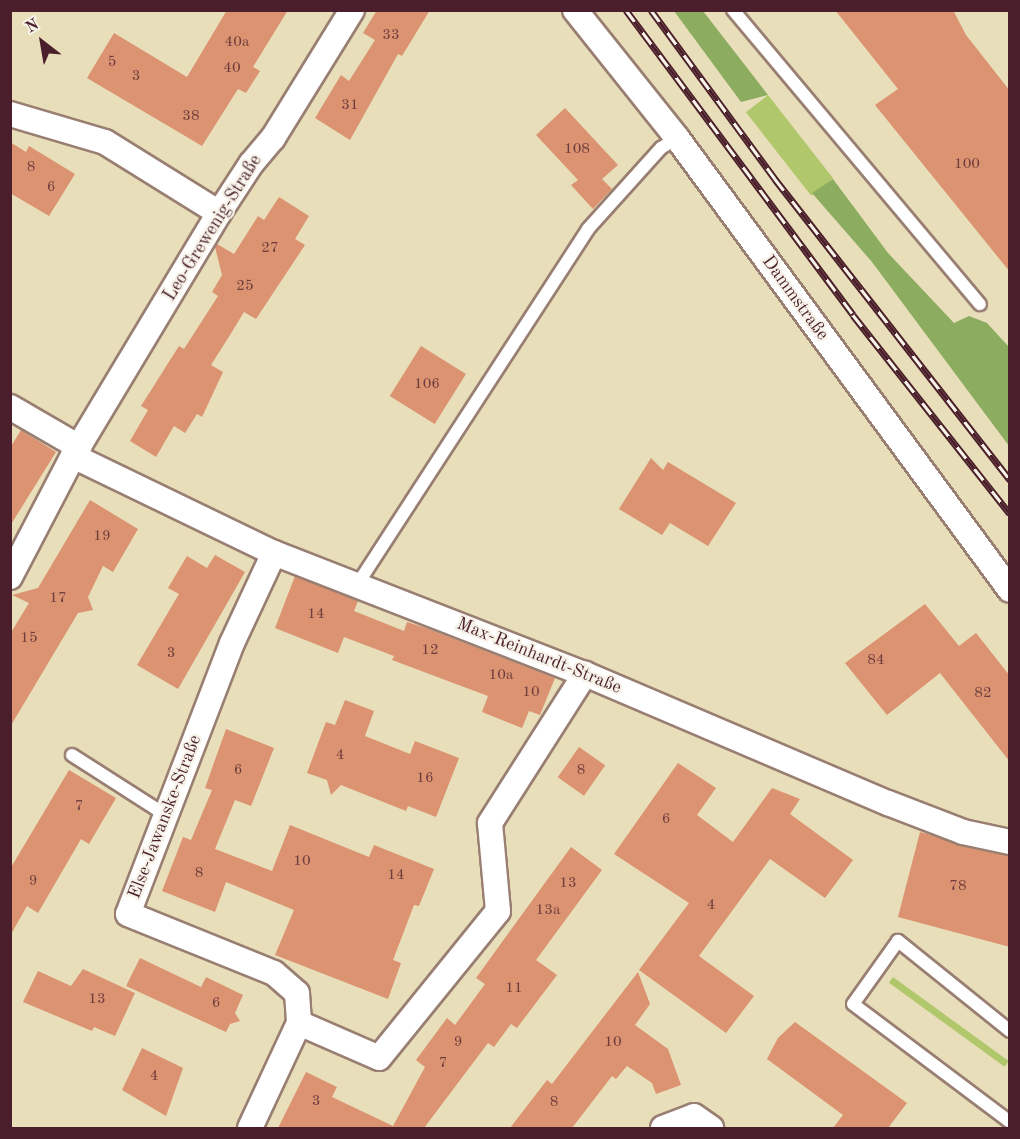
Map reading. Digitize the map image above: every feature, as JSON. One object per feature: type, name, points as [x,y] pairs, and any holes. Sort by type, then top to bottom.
[{"type":"street","name":"Leo-Grewenig-Straße","points":[[10,577],[76,452],[219,213],[250,164],[273,138],[352,10]]},
{"type":"street","name":"Dammstraße","points":[[575,10],[677,138],[1010,590]]},
{"type":"street","points":[[10,114],[105,142],[219,213]]},
{"type":"street","points":[[10,407],[76,452]]},
{"type":"street","name":"Max-Reinhardt-Straße","points":[[76,452],[274,553],[585,674],[888,803],[963,832],[1010,842]]},
{"type":"street","name":"Else-Jawanske-Straße","points":[[274,553],[232,643],[128,914],[274,973],[297,993],[299,1023]]},
{"type":"street","points":[[250,1128],[299,1023],[379,1058],[498,911],[490,823],[585,674]]},
{"type":"street","points":[[663,1128],[694,1116],[711,1128]]},
{"type":"lane","points":[[733,10],[980,304]]},
{"type":"lane","points":[[357,585],[588,228],[661,148],[677,138]]},
{"type":"lane","points":[[72,755],[166,814]]},
{"type":"lane","points":[[1010,1031],[897,941],[853,1004],[1010,1122]]},
{"type":"green space","points":[[674,11],[703,11],[768,95],[741,102]]},
{"type":"green space","points":[[768,95],[833,179],[811,196],[746,112]]},
{"type":"green space","points":[[833,179],[888,253],[954,323],[969,316],[987,323],[1009,347],[1009,446],[872,262],[812,193]]},
{"type":"green space","points":[[893,977],[1009,1061],[1005,1067],[889,983]]},
{"type":"building","points":[[227,10],[288,10],[253,67],[260,71],[246,93],[238,89],[202,146],[87,78],[114,33],[187,77]]},
{"type":"building","points":[[377,10],[430,10],[402,56],[398,54],[350,140],[315,118],[341,75],[349,81],[375,40],[363,33]]},
{"type":"building","points":[[835,10],[953,10],[966,35],[1010,91],[1010,272],[875,105],[898,89]]},
{"type":"building","points":[[565,108],[618,165],[602,179],[612,189],[593,209],[571,185],[578,180],[536,135]]},
{"type":"building","points":[[10,142],[26,152],[29,146],[75,174],[49,216],[10,193]]},
{"type":"building","points":[[279,197],[309,216],[295,239],[305,245],[256,319],[244,312],[211,365],[223,372],[202,417],[197,414],[185,433],[174,426],[156,457],[130,441],[148,410],[141,406],[179,346],[184,349],[218,296],[212,292],[222,275],[215,247],[217,244],[234,254],[258,216],[264,220]]},
{"type":"building","points":[[421,346],[466,374],[435,424],[390,396]]},
{"type":"building","points":[[21,430],[56,452],[10,526],[10,448]]},
{"type":"building","points":[[651,458],[663,470],[668,462],[736,503],[708,546],[670,523],[662,535],[619,509]]},
{"type":"building","points":[[90,500],[138,529],[113,572],[103,566],[88,597],[93,610],[78,613],[10,727],[10,634],[29,603],[12,595],[38,588]]},
{"type":"building","points":[[215,555],[245,572],[178,689],[137,665],[179,594],[168,588],[187,556],[207,568]]},
{"type":"building","points":[[295,576],[358,601],[354,611],[404,631],[407,622],[555,678],[540,715],[529,711],[522,728],[482,712],[488,696],[392,660],[394,656],[344,637],[338,653],[275,628]]},
{"type":"building","points":[[925,604],[959,646],[976,633],[1010,676],[1010,762],[940,673],[887,715],[845,663]]},
{"type":"building","points":[[345,700],[374,711],[365,736],[410,754],[415,741],[459,758],[436,817],[408,806],[406,811],[341,785],[331,795],[327,780],[307,773],[326,722],[335,725]]},
{"type":"building","points":[[226,729],[274,748],[251,806],[235,800],[215,849],[272,871],[290,825],[369,857],[374,845],[434,869],[419,906],[414,905],[393,960],[401,963],[388,999],[275,955],[294,910],[226,882],[215,912],[162,891],[183,837],[191,840],[212,790],[205,788]]},
{"type":"building","points":[[579,747],[605,765],[584,796],[558,777]]},
{"type":"building","points":[[678,763],[716,788],[697,815],[733,842],[772,788],[800,799],[790,814],[853,860],[825,898],[770,859],[699,956],[754,996],[726,1033],[639,970],[689,903],[614,854]]},
{"type":"building","points":[[69,770],[116,798],[89,844],[81,839],[38,913],[27,906],[10,936],[10,869]]},
{"type":"building","points":[[920,832],[1010,856],[1010,947],[898,917]]},
{"type":"building","points":[[571,847],[602,870],[536,960],[557,975],[517,1028],[511,1024],[494,1047],[488,1043],[424,1128],[278,1128],[306,1072],[337,1087],[332,1097],[393,1126],[425,1067],[416,1060],[447,1018],[455,1025],[485,984],[476,978]]},
{"type":"building","points":[[140,958],[201,987],[206,977],[243,995],[235,1013],[240,1021],[230,1024],[226,1032],[126,986]]},
{"type":"building","points":[[83,969],[135,993],[115,1036],[94,1027],[92,1031],[23,1002],[38,971],[71,986]]},
{"type":"building","points":[[638,972],[650,1004],[635,1025],[668,1049],[681,1085],[656,1094],[652,1083],[627,1066],[616,1079],[612,1076],[572,1128],[510,1128],[547,1080],[552,1084]]},
{"type":"building","points":[[795,1022],[907,1103],[888,1128],[833,1128],[843,1115],[767,1059],[778,1038]]},
{"type":"building","points":[[142,1048],[183,1068],[166,1116],[122,1090]]},
{"type":"railway","points":[[626,10],[853,315],[1010,514]]},
{"type":"railway","points":[[651,10],[775,179],[1010,480]]}]
